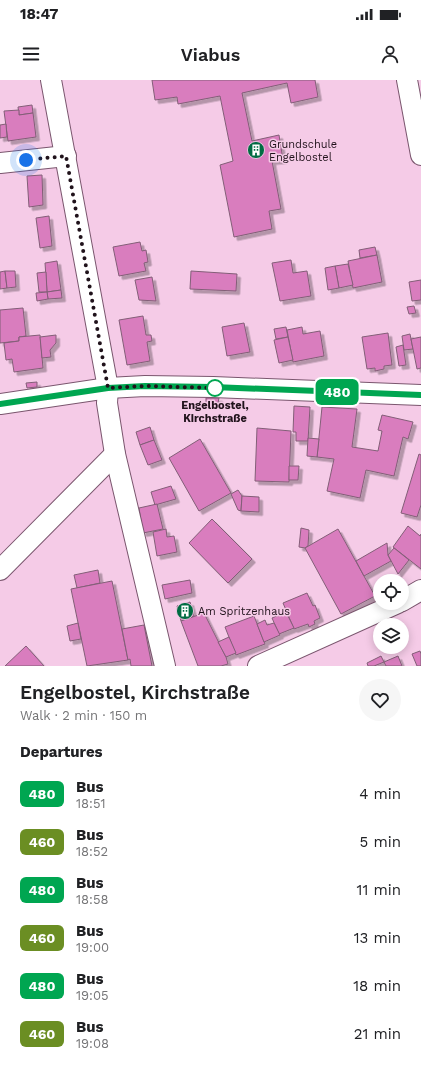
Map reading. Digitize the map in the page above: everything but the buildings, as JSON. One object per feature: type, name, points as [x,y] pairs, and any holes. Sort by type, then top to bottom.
[{"type":"street","points":[[51,80],[108,388],[107,403],[115,454],[165,666]]},
{"type":"street","points":[[408,80],[421,155]]},
{"type":"street","points":[[0,163],[66,156]]},
{"type":"street","points":[[0,404],[108,388],[145,386],[213,387],[421,395]]},
{"type":"street","points":[[0,570],[115,454]]},
{"type":"street","points":[[409,597],[421,590]]},
{"type":"street","points":[[258,666],[382,610]]},
{"type":"bus line","name":"480","points":[[0,404],[108,388],[145,386],[213,387],[421,395]]},
{"type":"place","name":"Grundschule Engelbostel","points":[[256,150]]},
{"type":"place","name":"Engelbostel, Kirchstraße","points":[[215,388]]},
{"type":"place","name":"Am Spritzenhaus","points":[[185,611]]},
{"type":"route","points":[[26,160],[66,156],[108,388],[145,386],[215,388]]}]
